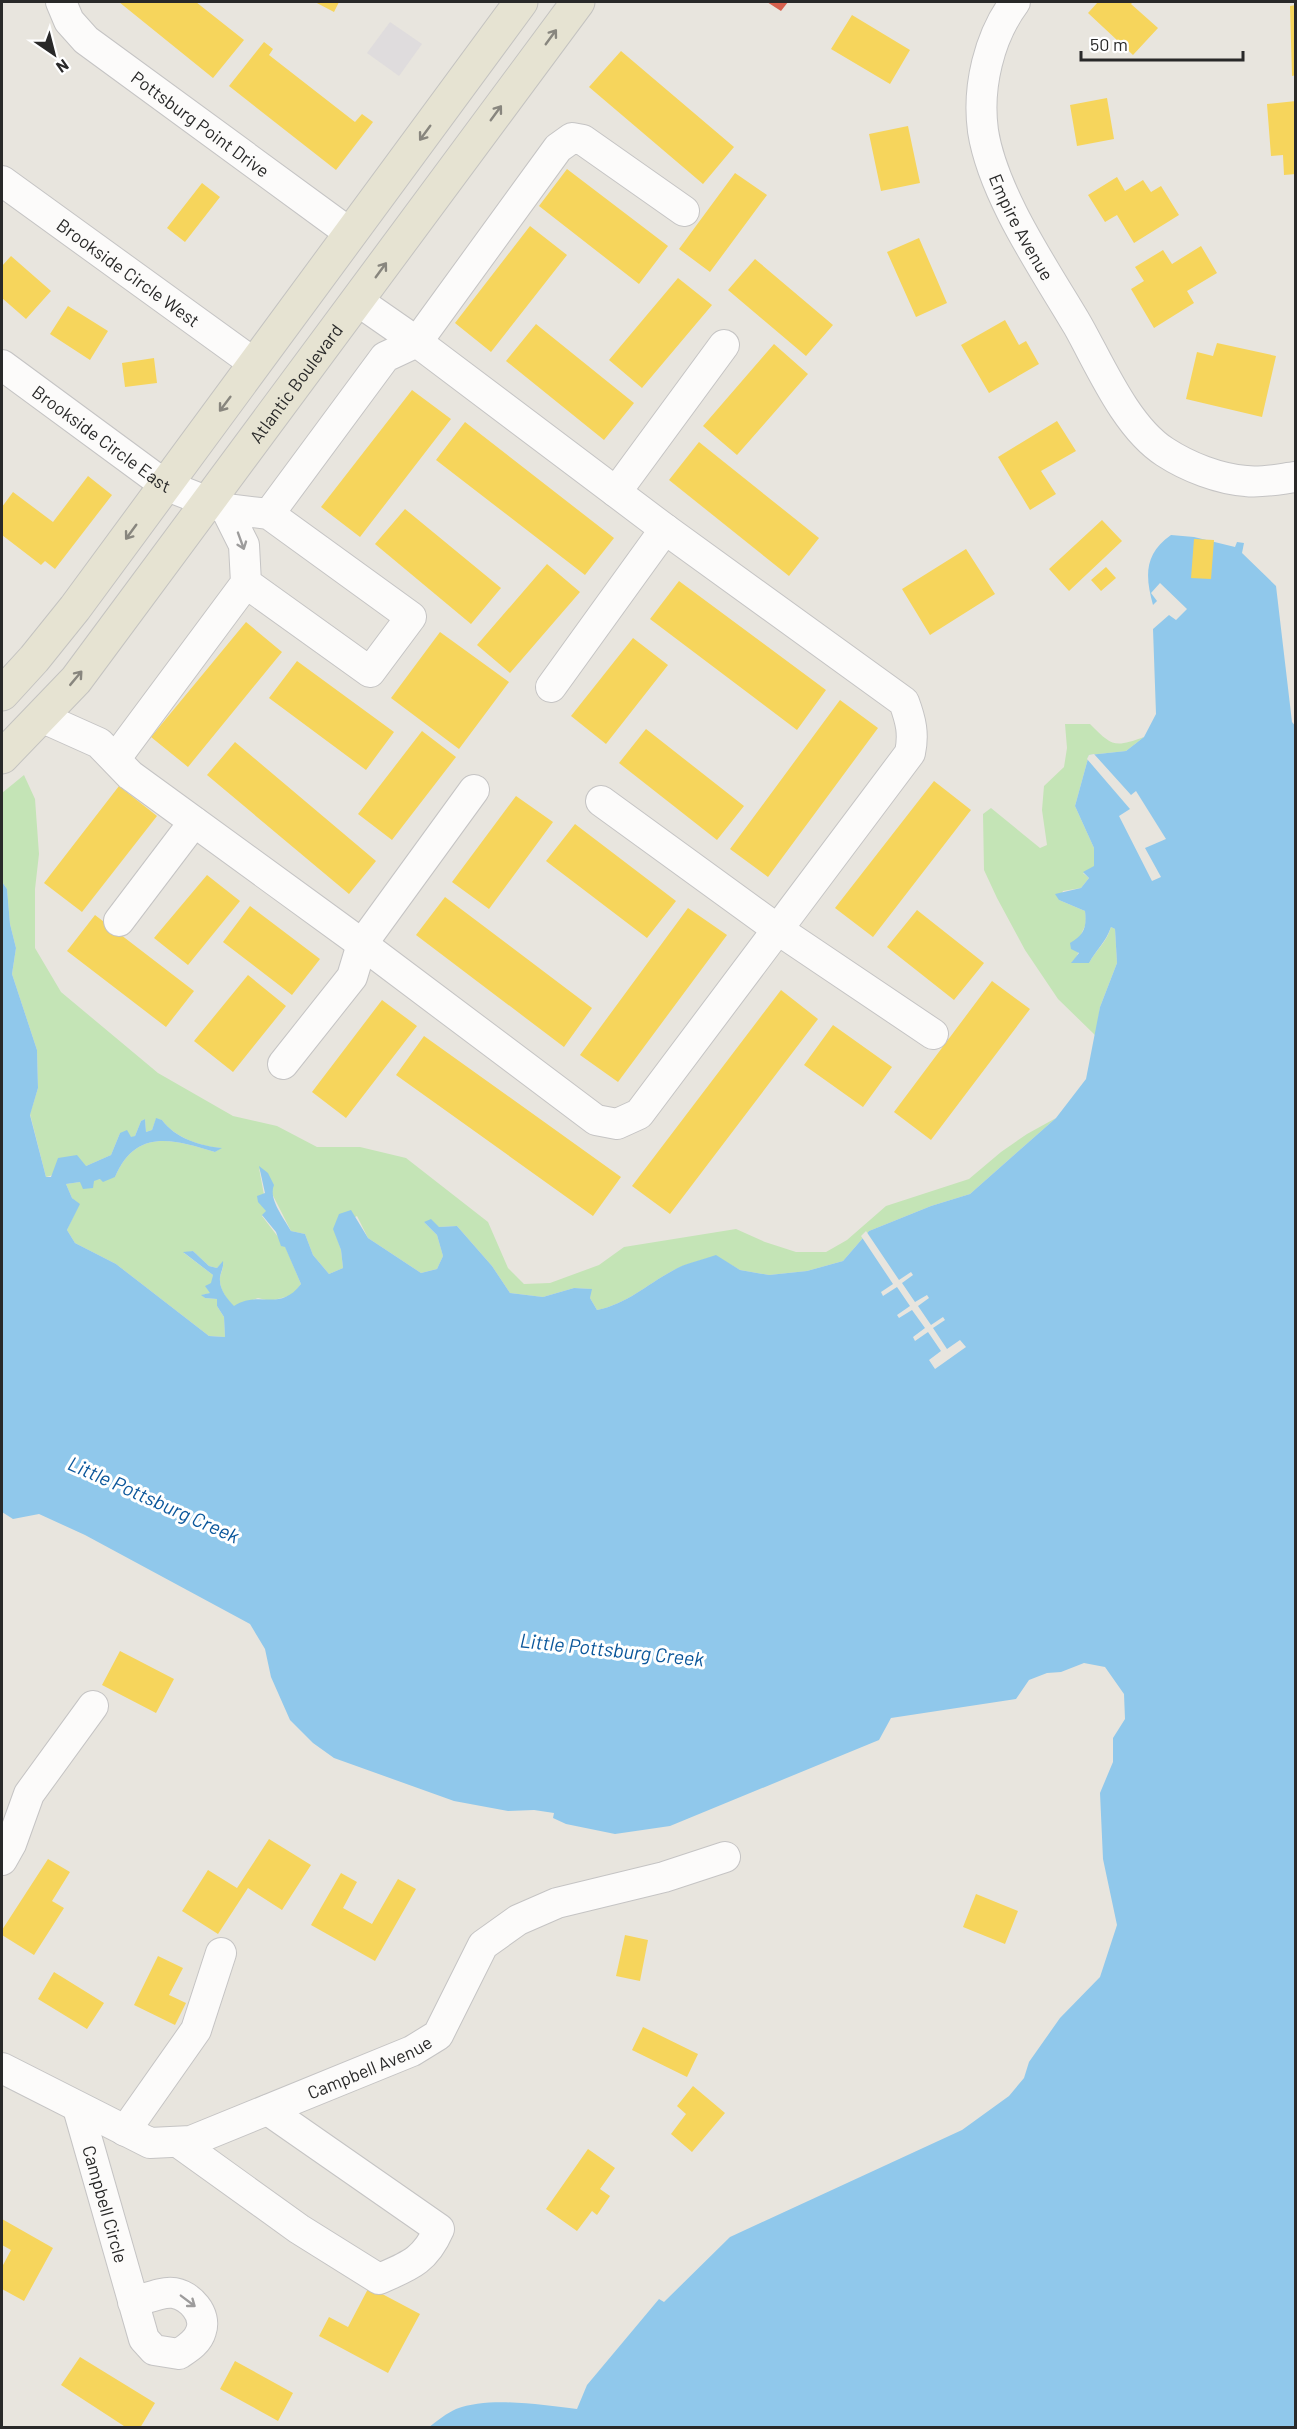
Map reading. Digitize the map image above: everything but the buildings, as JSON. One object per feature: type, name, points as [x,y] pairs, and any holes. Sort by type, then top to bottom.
[{"type":"main road","points":[[2,694],[75,608],[521,2]]},
{"type":"main road","name":"Atlantic Boulevard","points":[[4,754],[76,680],[217,506],[358,301],[578,2]]},
{"type":"street","name":"Pottsburg Point Drive","points":[[61,2],[69,21],[86,40],[351,234]]},
{"type":"street","name":"Empire Avenue","points":[[1015,2],[1002,19],[989,52],[982,93],[984,131],[996,175],[1024,234],[1117,395],[1144,434],[1164,452],[1188,465],[1246,481],[1296,477]]},
{"type":"street","points":[[246,583],[370,672],[411,617],[269,514],[386,357],[417,342],[558,148],[572,138],[583,140],[684,211]]},
{"type":"street","name":"Brookside Circle West","points":[[2,181],[255,364]]},
{"type":"street","points":[[41,717],[99,743],[130,775],[362,944],[596,1120],[617,1124],[639,1114],[910,753],[913,739],[912,723],[904,702],[616,492],[417,342],[358,301]]},
{"type":"street","points":[[616,492],[724,345]]},
{"type":"street","name":"Brookside Circle East","points":[[2,365],[165,485],[217,506],[269,514]]},
{"type":"street","points":[[116,758],[246,583],[244,545],[217,506]]},
{"type":"street","points":[[550,687],[665,528]]},
{"type":"street","points":[[283,1064],[352,977],[362,944],[474,790]]},
{"type":"street","points":[[601,801],[777,929],[933,1034]]},
{"type":"street","points":[[119,921],[194,822]]},
{"type":"street","points":[[2,1860],[11,1844],[29,1794],[93,1706]]},
{"type":"street","name":"Campbell Avenue","points":[[2,2068],[150,2143],[191,2142],[412,2051],[438,2035],[483,1945],[518,1920],[557,1903],[664,1877],[725,1857]]},
{"type":"street","points":[[125,2131],[196,2030],[221,1953]]},
{"type":"street","name":"Campbell Circle","points":[[78,2108],[133,2302]]},
{"type":"street","points":[[178,2142],[298,2229],[379,2279],[409,2267],[431,2248],[440,2229],[268,2110]]},
{"type":"shaded area","points":[[390,22],[422,44],[399,76],[367,53]]},
{"type":"green space","points":[[1065,724],[1090,724],[1109,741],[1120,744],[1144,737],[1126,751],[1089,755],[1075,806],[1094,848],[1094,867],[1083,873],[1089,878],[1081,888],[1063,891],[1059,900],[1085,911],[1085,925],[1078,955],[1072,962],[1089,963],[1107,937],[1111,927],[1115,929],[1117,963],[1100,1007],[1096,1036],[1058,999],[1025,950],[984,870],[983,814],[991,808],[1040,848],[1047,845],[1042,810],[1044,786],[1064,767],[1067,748]]},
{"type":"green space","points":[[24,775],[35,799],[39,854],[35,889],[35,948],[61,992],[158,1073],[233,1116],[277,1126],[317,1147],[360,1147],[406,1158],[488,1222],[508,1268],[524,1284],[550,1283],[599,1265],[624,1247],[736,1229],[796,1252],[826,1252],[847,1240],[886,1206],[969,1179],[1001,1152],[1056,1118],[970,1194],[931,1206],[869,1231],[843,1261],[807,1271],[769,1275],[740,1270],[716,1256],[677,1269],[627,1299],[597,1310],[590,1298],[591,1289],[574,1288],[543,1297],[510,1293],[492,1266],[457,1226],[439,1227],[424,1222],[437,1235],[443,1256],[437,1269],[421,1273],[368,1238],[357,1216],[334,1229],[341,1250],[343,1268],[329,1274],[313,1255],[305,1234],[291,1231],[259,1168],[267,1211],[262,1216],[285,1246],[301,1284],[293,1295],[270,1301],[258,1298],[234,1307],[220,1285],[223,1262],[217,1268],[209,1266],[193,1251],[184,1253],[213,1275],[211,1293],[202,1295],[205,1298],[217,1299],[217,1306],[224,1317],[225,1337],[209,1336],[116,1264],[75,1243],[67,1230],[79,1204],[72,1198],[66,1184],[115,1177],[124,1161],[134,1151],[145,1144],[157,1141],[170,1141],[215,1152],[221,1148],[188,1140],[173,1131],[162,1120],[156,1119],[152,1130],[146,1132],[145,1119],[141,1121],[135,1136],[131,1138],[120,1133],[111,1155],[86,1166],[46,1177],[30,1114],[38,1088],[37,1050],[12,974],[16,948],[10,924],[7,889],[2,882],[2,793]]},
{"type":"water","name":"Little Pottsburg Creek","points":[[1171,535],[1194,537],[1235,547],[1237,542],[1244,543],[1242,553],[1276,586],[1292,722],[1296,727],[1295,2427],[429,2427],[456,2409],[484,2403],[532,2404],[577,2409],[587,2385],[659,2299],[664,2302],[730,2237],[962,2130],[1009,2096],[1024,2078],[1029,2062],[1060,2018],[1100,1977],[1117,1925],[1103,1859],[1100,1793],[1113,1762],[1113,1738],[1125,1719],[1124,1694],[1105,1667],[1084,1663],[1061,1672],[1047,1673],[1029,1680],[1016,1699],[891,1718],[879,1740],[670,1826],[615,1834],[566,1824],[553,1818],[554,1813],[534,1810],[508,1811],[454,1801],[334,1758],[313,1743],[290,1720],[271,1677],[265,1649],[250,1624],[85,1535],[39,1514],[13,1519],[2,1512],[2,882],[7,889],[10,924],[16,948],[12,974],[37,1050],[38,1088],[30,1115],[46,1177],[51,1177],[58,1158],[77,1155],[86,1166],[111,1155],[120,1133],[127,1130],[131,1137],[135,1136],[141,1121],[145,1119],[146,1132],[152,1130],[156,1118],[189,1140],[222,1148],[215,1152],[170,1141],[157,1141],[145,1144],[134,1151],[124,1161],[115,1177],[103,1182],[100,1179],[94,1181],[93,1188],[83,1189],[80,1182],[66,1184],[72,1198],[80,1204],[67,1230],[75,1243],[116,1264],[209,1336],[225,1337],[224,1317],[217,1306],[217,1299],[205,1298],[201,1295],[210,1293],[205,1286],[211,1283],[213,1275],[183,1252],[193,1251],[209,1266],[217,1268],[223,1261],[220,1284],[234,1306],[252,1299],[285,1297],[293,1293],[301,1284],[285,1247],[281,1246],[276,1232],[262,1215],[266,1211],[258,1202],[257,1196],[265,1193],[259,1166],[268,1173],[274,1185],[275,1202],[291,1231],[305,1234],[313,1255],[329,1274],[343,1268],[341,1250],[333,1229],[339,1214],[351,1210],[368,1238],[421,1273],[437,1269],[443,1256],[437,1235],[424,1222],[431,1219],[439,1227],[457,1226],[492,1266],[510,1293],[543,1297],[574,1288],[592,1289],[590,1298],[597,1310],[627,1299],[677,1268],[716,1255],[740,1270],[769,1275],[807,1271],[843,1261],[869,1231],[931,1206],[970,1194],[1056,1118],[1086,1079],[1100,1007],[1117,963],[1115,929],[1111,927],[1089,963],[1071,963],[1079,953],[1071,949],[1070,943],[1084,930],[1085,911],[1059,900],[1055,894],[1081,888],[1089,878],[1083,872],[1094,866],[1094,848],[1075,806],[1089,755],[1126,751],[1144,737],[1156,714],[1153,629],[1169,615],[1176,620],[1187,609],[1160,583],[1151,593],[1157,601],[1153,605],[1150,594],[1148,575],[1151,558],[1162,542]]},
{"type":"pier","points":[[1094,754],[1131,795],[1136,791],[1166,839],[1145,848],[1161,877],[1152,881],[1119,816],[1130,809],[1087,759],[1089,755]]},
{"type":"pier","points":[[866,1231],[899,1280],[911,1272],[913,1275],[902,1283],[915,1302],[927,1295],[929,1298],[918,1306],[931,1325],[943,1317],[945,1320],[933,1328],[947,1349],[960,1340],[966,1347],[935,1369],[929,1360],[941,1351],[928,1332],[915,1341],[913,1337],[925,1328],[912,1310],[899,1318],[897,1315],[910,1306],[897,1287],[883,1296],[881,1292],[893,1284],[861,1236]]}]
